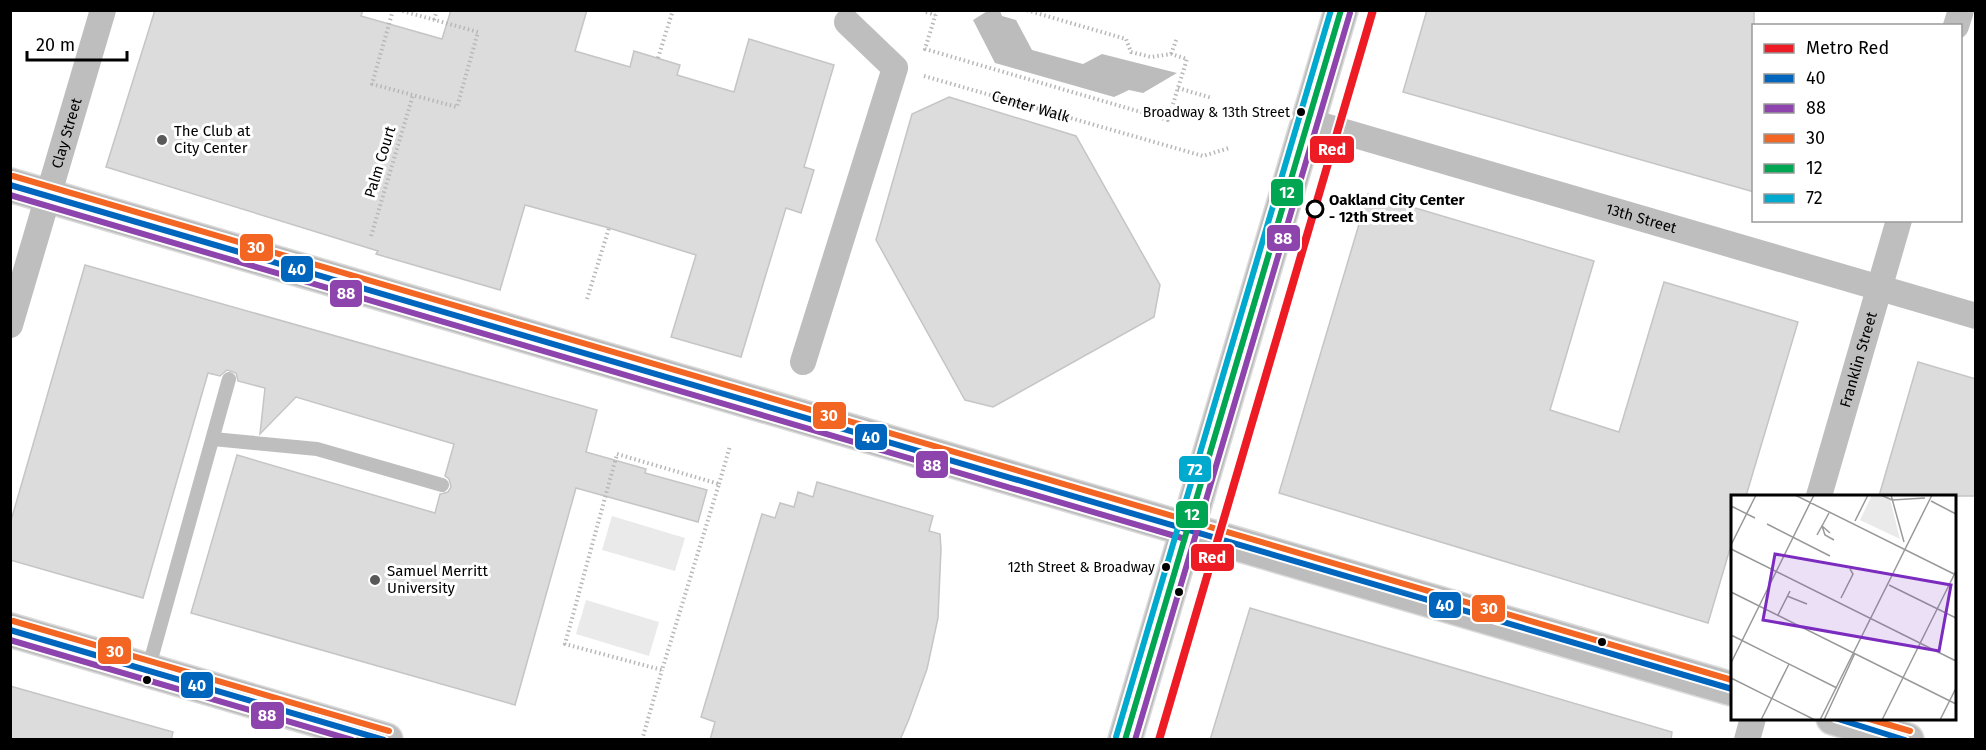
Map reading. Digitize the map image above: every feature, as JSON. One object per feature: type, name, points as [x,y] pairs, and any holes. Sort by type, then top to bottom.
[{"type":"main road","points":[[1125,740],[1185,529],[1341,10]]},
{"type":"main road","points":[[10,184],[1731,689]]},
{"type":"main road","points":[[10,630],[386,740]]},
{"type":"main road","points":[[1840,720],[1907,740]]},
{"type":"street","name":"Clay Street","points":[[10,325],[103,10]]},
{"type":"street","points":[[803,362],[895,68],[847,22]]},
{"type":"street","name":"13th Street","points":[[1307,121],[1976,316]]},
{"type":"street","name":"Franklin Street","points":[[1819,495],[1898,222]]},
{"type":"street","points":[[1747,740],[1752,720]]},
{"type":"lane","points":[[148,670],[229,379]]},
{"type":"lane","points":[[213,439],[317,449],[442,485]]},
{"type":"path","points":[[393,10],[372,84],[456,107],[478,32],[399,10]]},
{"type":"path","points":[[434,20],[437,10]]},
{"type":"path","points":[[658,58],[673,10]]},
{"type":"path","points":[[926,12],[936,13],[925,49],[1168,120],[1186,59],[1171,54],[1151,57],[1131,52],[1126,39],[1026,10]]},
{"type":"path","points":[[1171,54],[1177,38]]},
{"type":"path","name":"Center Walk","points":[[895,68],[1203,156],[1229,148]]},
{"type":"path","points":[[1178,88],[1212,98]]},
{"type":"path","name":"Palm Court","points":[[370,236],[413,95]]},
{"type":"path","points":[[587,299],[609,228]]},
{"type":"path","points":[[642,740],[730,446]]},
{"type":"path","points":[[662,670],[565,644],[617,454],[719,484]]},
{"type":"shaded area","points":[[989,10],[1000,11],[1002,16],[1016,20],[1032,50],[1083,64],[1102,54],[1177,73],[1143,93],[1129,90],[1114,97],[995,63],[973,20]]},
{"type":"shaded area","points":[[612,516],[685,538],[675,571],[602,550]]},
{"type":"shaded area","points":[[586,600],[659,622],[649,656],[576,634]]},
{"type":"building","points":[[155,10],[363,10],[361,16],[442,39],[451,10],[587,10],[575,51],[630,67],[634,51],[680,65],[677,75],[734,92],[749,39],[834,65],[804,167],[814,170],[801,213],[786,208],[741,357],[671,337],[696,255],[609,228],[525,205],[500,290],[376,254],[378,251],[106,167]]},
{"type":"building","points":[[1427,10],[1754,10],[1754,24],[1752,24],[1752,191],[1403,92]]},
{"type":"building","points":[[949,97],[1076,136],[1160,285],[1154,317],[993,407],[965,400],[876,240],[912,114]]},
{"type":"building","points":[[1368,194],[1594,261],[1550,410],[1619,432],[1664,282],[1798,322],[1746,495],[1731,495],[1731,545],[1708,623],[1279,493]]},
{"type":"building","points":[[85,265],[597,410],[586,452],[646,469],[645,473],[707,490],[698,522],[576,488],[515,705],[191,613],[237,455],[435,513],[440,494],[448,492],[451,487],[449,479],[445,476],[454,444],[296,397],[260,434],[265,388],[238,381],[236,373],[227,370],[220,376],[208,373],[143,598],[10,560],[10,524]]},
{"type":"building","points":[[1918,362],[1976,379],[1976,496],[1879,495]]},
{"type":"building","points":[[817,482],[933,516],[929,531],[940,534],[938,618],[927,669],[909,719],[900,740],[710,740],[715,722],[701,717],[762,514],[775,518],[780,503],[794,507],[798,492],[813,497]]},
{"type":"building","points":[[1250,608],[1672,732],[1671,740],[1210,740]]},
{"type":"building","points":[[10,686],[173,732],[171,740],[10,740]]},
{"type":"metro line","name":"Red","points":[[1159,740],[1373,10]]},
{"type":"transit line","name":"72","points":[[1116,737],[1331,10]]},
{"type":"transit line","name":"12","points":[[1125,740],[1341,10]]},
{"type":"transit line","name":"88","points":[[1135,740],[1350,13]]},
{"type":"transit line","name":"30","points":[[13,176],[1731,680]]},
{"type":"transit line","name":"40","points":[[10,185],[1731,689]]},
{"type":"transit line","name":"88","points":[[10,195],[1182,538]]},
{"type":"transit line","name":"30","points":[[13,621],[389,731]]},
{"type":"transit line","name":"40","points":[[10,630],[384,740]]},
{"type":"transit line","name":"88","points":[[10,640],[352,740]]},
{"type":"transit line","name":"40","points":[[1841,720],[1905,740]]},
{"type":"transit line","name":"30","points":[[1873,720],[1910,731]]},
{"type":"place","name":"Broadway & 13th Street","points":[[1301,112]]},
{"type":"place","name":"The Club at City Center","points":[[162,140]]},
{"type":"place","name":"Oakland City Center - 12th Street","points":[[1315,209]]},
{"type":"place","name":"12th Street & Broadway","points":[[1166,567]]},
{"type":"place","name":"Samuel Merritt University","points":[[375,580]]}]
